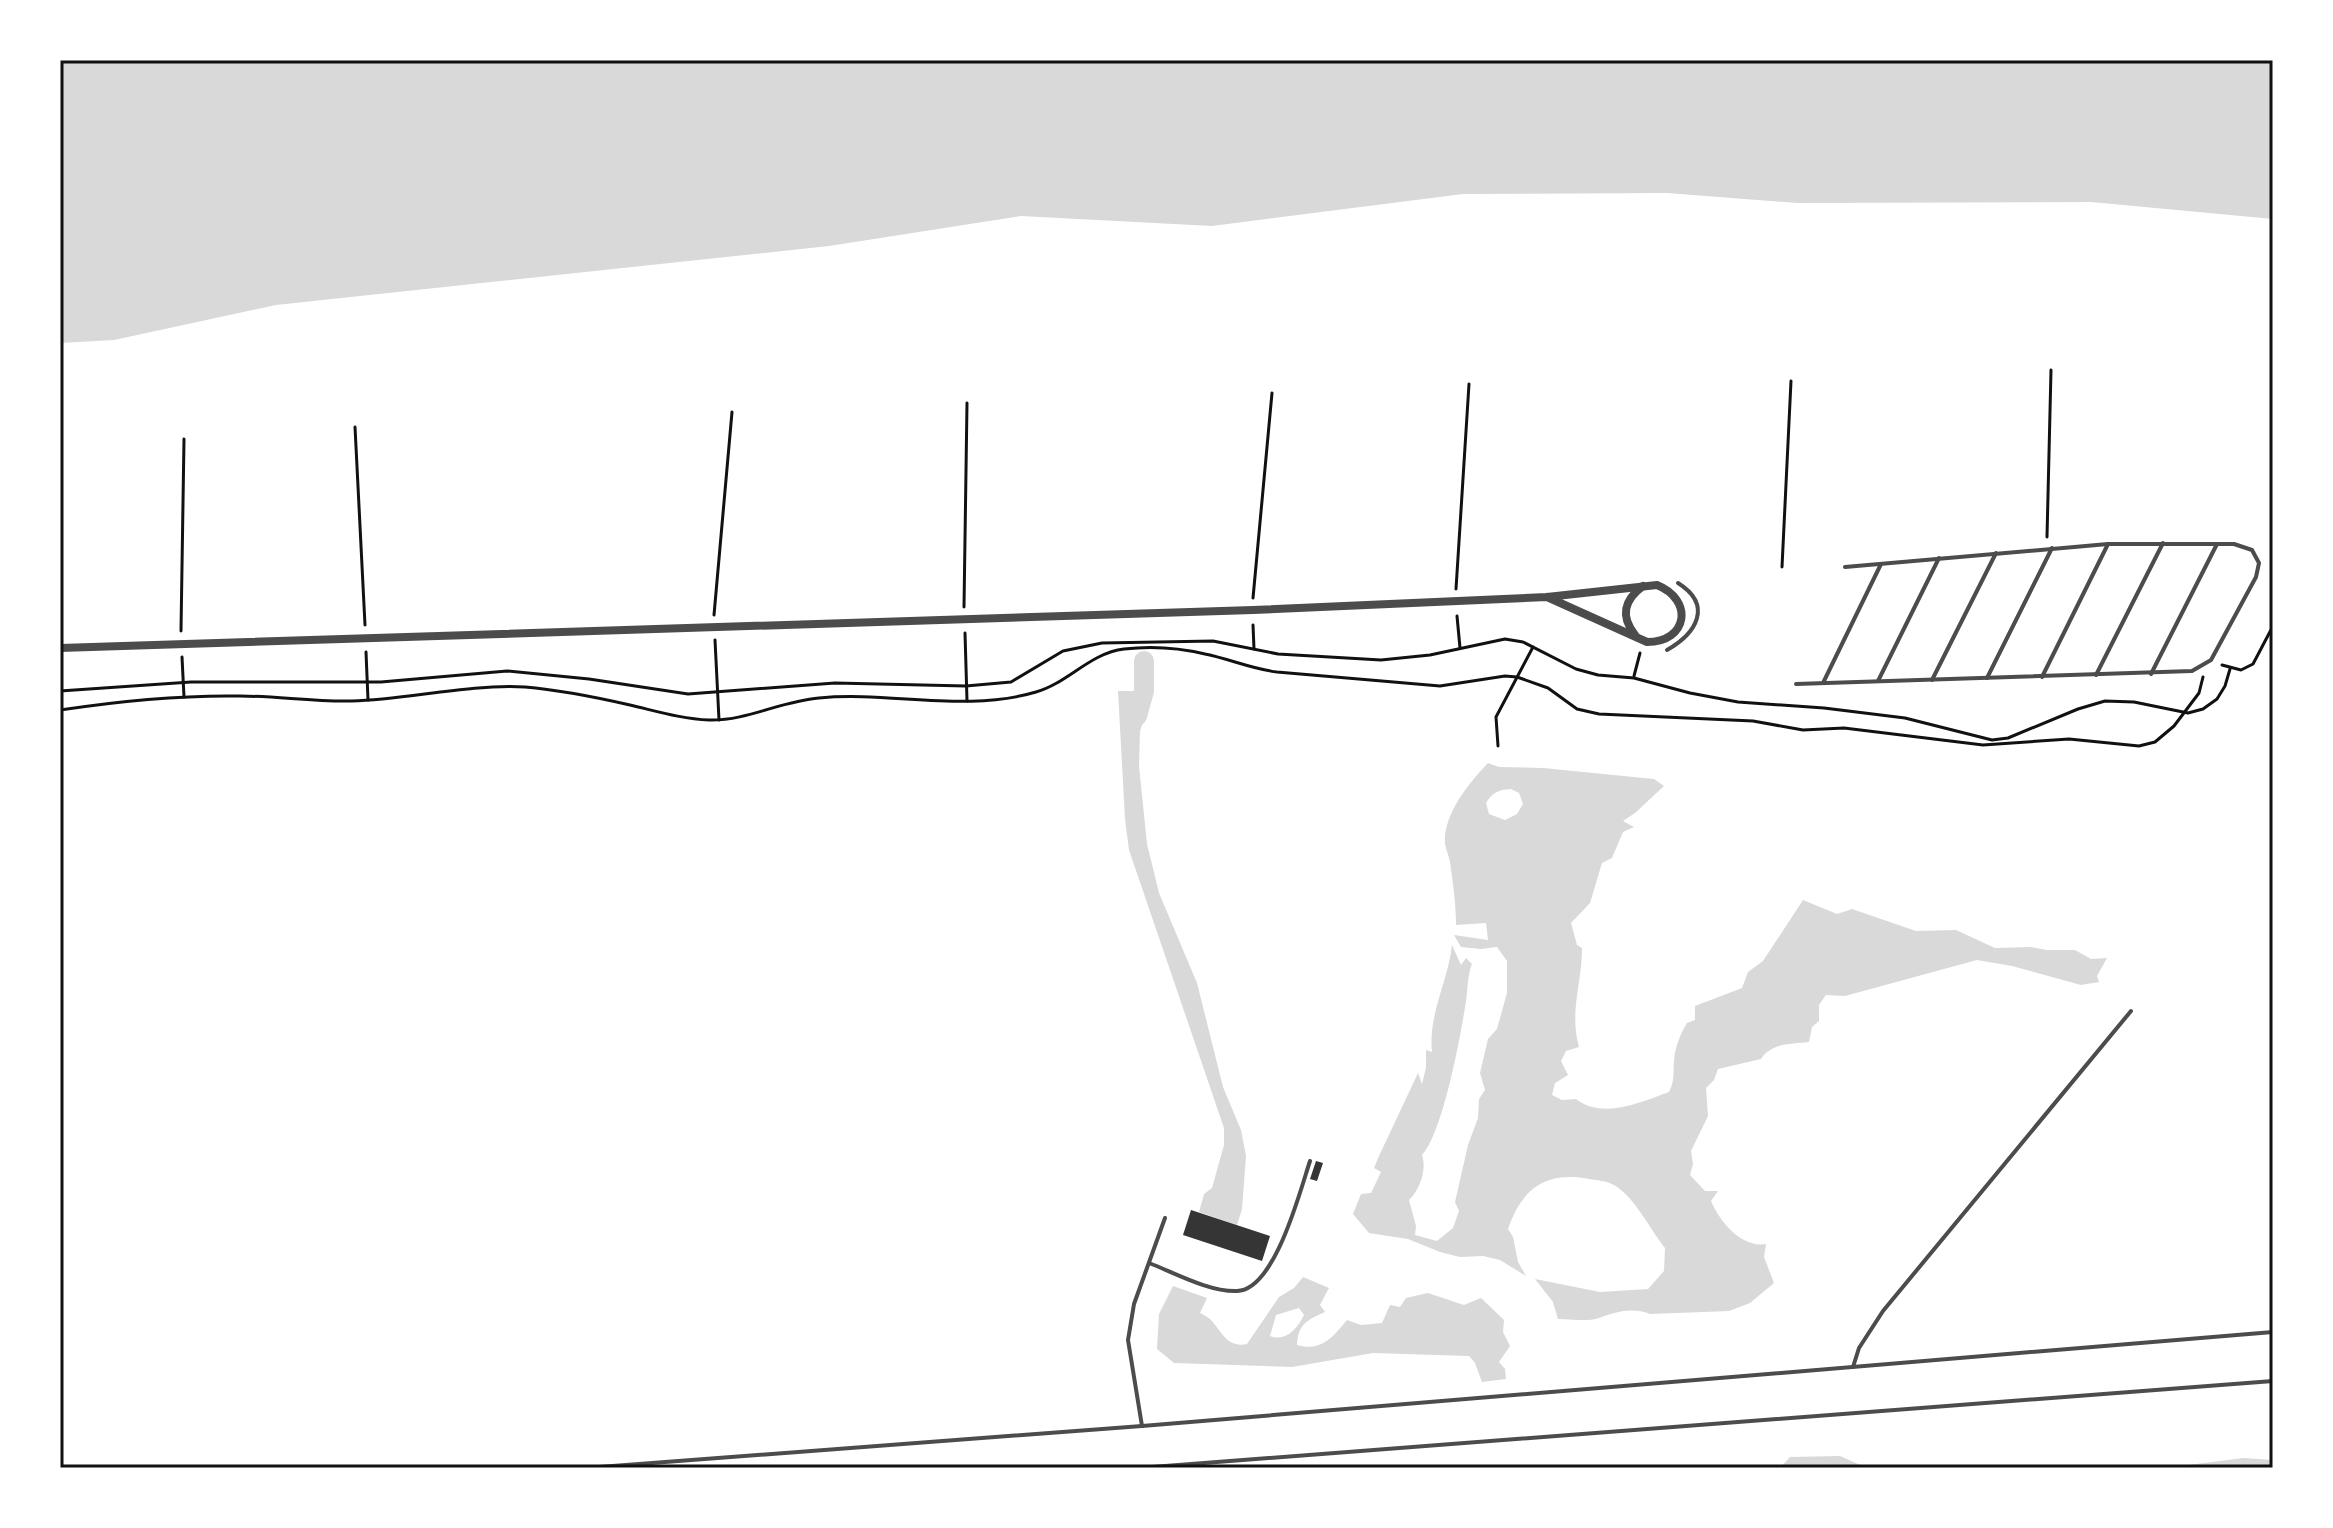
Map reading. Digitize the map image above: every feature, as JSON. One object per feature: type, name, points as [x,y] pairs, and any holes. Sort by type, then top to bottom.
[{"type":"street","points":[[60,648],[1238,611],[1547,597],[1657,585],[1669,590],[1679,600],[1682,612],[1680,625],[1672,636],[1660,642],[1640,641],[1547,597]]},
{"type":"street","points":[[1640,641],[1625,620],[1626,606],[1632,595],[1643,586]]},
{"type":"lane","points":[[2096,675],[2163,543]]},
{"type":"lane","points":[[1796,684],[2180,673],[2202,667],[2211,660],[2256,577],[2259,563],[2252,550],[2245,546],[2163,543],[2053,547],[1845,567]]},
{"type":"lane","points":[[2151,674],[2217,543]]},
{"type":"lane","points":[[2042,677],[2108,544]]},
{"type":"lane","points":[[1987,678],[2053,547]]},
{"type":"lane","points":[[1932,680],[1996,553]]},
{"type":"lane","points":[[1878,681],[1939,558]]},
{"type":"lane","points":[[1823,683],[1881,564]]},
{"type":"lane","points":[[1667,650],[1685,638],[1697,618],[1696,598],[1678,583]]},
{"type":"lane","points":[[1853,1367],[1859,1348],[1883,1311],[2131,1011]]},
{"type":"lane","points":[[1149,1263],[1213,1287],[1239,1291],[1254,1286],[1267,1271],[1282,1241],[1310,1161]]},
{"type":"lane","points":[[1142,1426],[1128,1340],[1134,1304],[1165,1218]]},
{"type":"lane","points":[[586,1468],[1142,1426],[2273,1332]]},
{"type":"lane","points":[[1139,1468],[2273,1381]]},
{"type":"path","points":[[2047,541],[2051,370]]},
{"type":"path","points":[[1782,567],[1791,381]]},
{"type":"path","points":[[1456,593],[1469,384]]},
{"type":"path","points":[[1253,601],[1272,393]]},
{"type":"path","points":[[964,611],[967,403]]},
{"type":"path","points":[[713,619],[732,412]]},
{"type":"path","points":[[355,427],[365,629]]},
{"type":"path","points":[[181,635],[184,439]]},
{"type":"path","points":[[1457,611],[1460,648]]},
{"type":"path","points":[[1253,620],[1254,649]]},
{"type":"path","points":[[2211,660],[2230,669],[2241,670],[2253,664],[2273,626]]},
{"type":"path","points":[[965,629],[967,701]]},
{"type":"path","points":[[714,637],[719,720]]},
{"type":"path","points":[[60,691],[183,682],[368,683],[507,671],[576,677],[670,693],[718,693],[823,683],[966,686],[1011,682],[1063,651],[1083,645],[1213,641],[1278,654],[1381,660],[1409,658],[1505,639],[1523,642],[1588,673],[1634,678],[1738,702],[1905,718],[1982,739],[2008,738],[2105,701],[2134,702],[2184,713],[2203,709],[2217,699],[2230,669]]},
{"type":"path","points":[[1634,678],[1640,641]]},
{"type":"path","points":[[1498,746],[1496,717],[1533,647]]},
{"type":"path","points":[[366,648],[368,700]]},
{"type":"path","points":[[60,710],[184,697],[368,700],[449,690],[523,687],[595,697],[674,716],[719,720],[821,698],[1004,699],[1038,692],[1101,655],[1133,648],[1205,654],[1277,672],[1440,686],[1517,677],[1548,688],[1585,713],[1753,721],[1803,730],[1844,728],[1983,745],[2069,739],[2147,745],[2165,735],[2184,713],[2202,686],[2202,667]]},
{"type":"path","points":[[181,653],[184,697]]},
{"type":"shaded area","points":[[60,60],[2273,60],[2273,219],[2091,202],[1798,203],[1667,193],[1463,194],[1212,226],[1021,216],[829,246],[276,305],[114,340],[60,343]]},
{"type":"shaded area","points":[[1118,691],[1144,691],[1147,711],[1140,731],[1139,766],[1147,844],[1159,893],[1197,983],[1223,1087],[1241,1130],[1246,1156],[1242,1209],[1237,1225],[1199,1212],[1204,1194],[1212,1188],[1224,1145],[1224,1128],[1129,850]]},
{"type":"shaded area","points":[[1488,763],[1499,767],[1654,779],[1664,786],[1623,821],[1634,827],[1623,832],[1612,858],[1602,863],[1590,903],[1571,923],[1577,945],[1582,948],[1575,1022],[1579,1047],[1566,1051],[1561,1061],[1568,1075],[1555,1083],[1552,1095],[1562,1100],[1576,1099],[1587,1105],[1610,1109],[1669,1092],[1677,1046],[1687,1023],[1695,1020],[1695,1006],[1742,988],[1748,972],[1763,961],[1803,900],[1837,914],[1852,909],[1916,931],[1956,930],[1995,948],[2075,950],[2091,959],[2107,958],[2097,976],[2099,982],[2081,985],[1977,960],[1845,996],[1826,995],[1819,1005],[1819,1021],[1812,1027],[1809,1042],[1782,1045],[1770,1050],[1761,1059],[1718,1069],[1714,1080],[1706,1088],[1708,1116],[1691,1151],[1693,1164],[1690,1175],[1705,1191],[1718,1191],[1711,1201],[1726,1225],[1748,1242],[1766,1244],[1764,1257],[1774,1283],[1750,1303],[1729,1311],[1650,1314],[1630,1311],[1589,1320],[1558,1319],[1553,1302],[1535,1279],[1600,1292],[1648,1289],[1664,1271],[1665,1248],[1635,1205],[1614,1185],[1574,1177],[1560,1178],[1548,1180],[1528,1193],[1508,1229],[1513,1237],[1518,1262],[1526,1276],[1500,1260],[1483,1256],[1460,1257],[1408,1239],[1369,1233],[1353,1214],[1361,1194],[1371,1193],[1381,1172],[1374,1168],[1418,1073],[1422,1084],[1426,1050],[1432,1052],[1433,1024],[1452,945],[1461,965],[1466,958],[1472,964],[1444,1105],[1430,1143],[1422,1155],[1422,1179],[1409,1200],[1416,1226],[1415,1235],[1437,1241],[1453,1228],[1459,1211],[1455,1202],[1468,1145],[1478,1118],[1479,1099],[1485,1090],[1480,1073],[1488,1039],[1497,1029],[1507,993],[1507,961],[1497,947],[1461,947],[1454,935],[1488,940],[1486,923],[1456,925],[1445,833],[1453,810]],"holes":[[[1511,789],[1519,793],[1523,804],[1517,814],[1505,820],[1489,814],[1486,803],[1494,794]]]},
{"type":"shaded area","points":[[1303,1277],[1329,1288],[1320,1305],[1325,1312],[1308,1320],[1299,1332],[1297,1345],[1305,1347],[1326,1342],[1347,1320],[1361,1325],[1382,1323],[1390,1305],[1400,1307],[1406,1298],[1428,1293],[1464,1305],[1481,1298],[1504,1320],[1503,1332],[1510,1346],[1499,1362],[1505,1369],[1506,1379],[1482,1382],[1469,1356],[1373,1353],[1292,1367],[1174,1363],[1157,1349],[1159,1314],[1173,1286],[1207,1298],[1200,1313],[1230,1341],[1240,1345],[1247,1344],[1279,1297],[1294,1288]],"holes":[[[1299,1308],[1304,1315],[1286,1336],[1270,1336],[1276,1315]]]},
{"type":"shaded area","points":[[1840,1456],[1867,1468],[1780,1468],[1790,1457]]},
{"type":"shaded area","points":[[2243,1458],[2273,1460],[2273,1468],[2165,1468]]},
{"type":"building","points":[[1316,1161],[1323,1163],[1317,1181],[1310,1179]]},
{"type":"building","points":[[1191,1210],[1270,1236],[1262,1261],[1183,1235]]},
{"type":"waterway","points":[[1137,716],[1144,691],[1144,661]]}]
